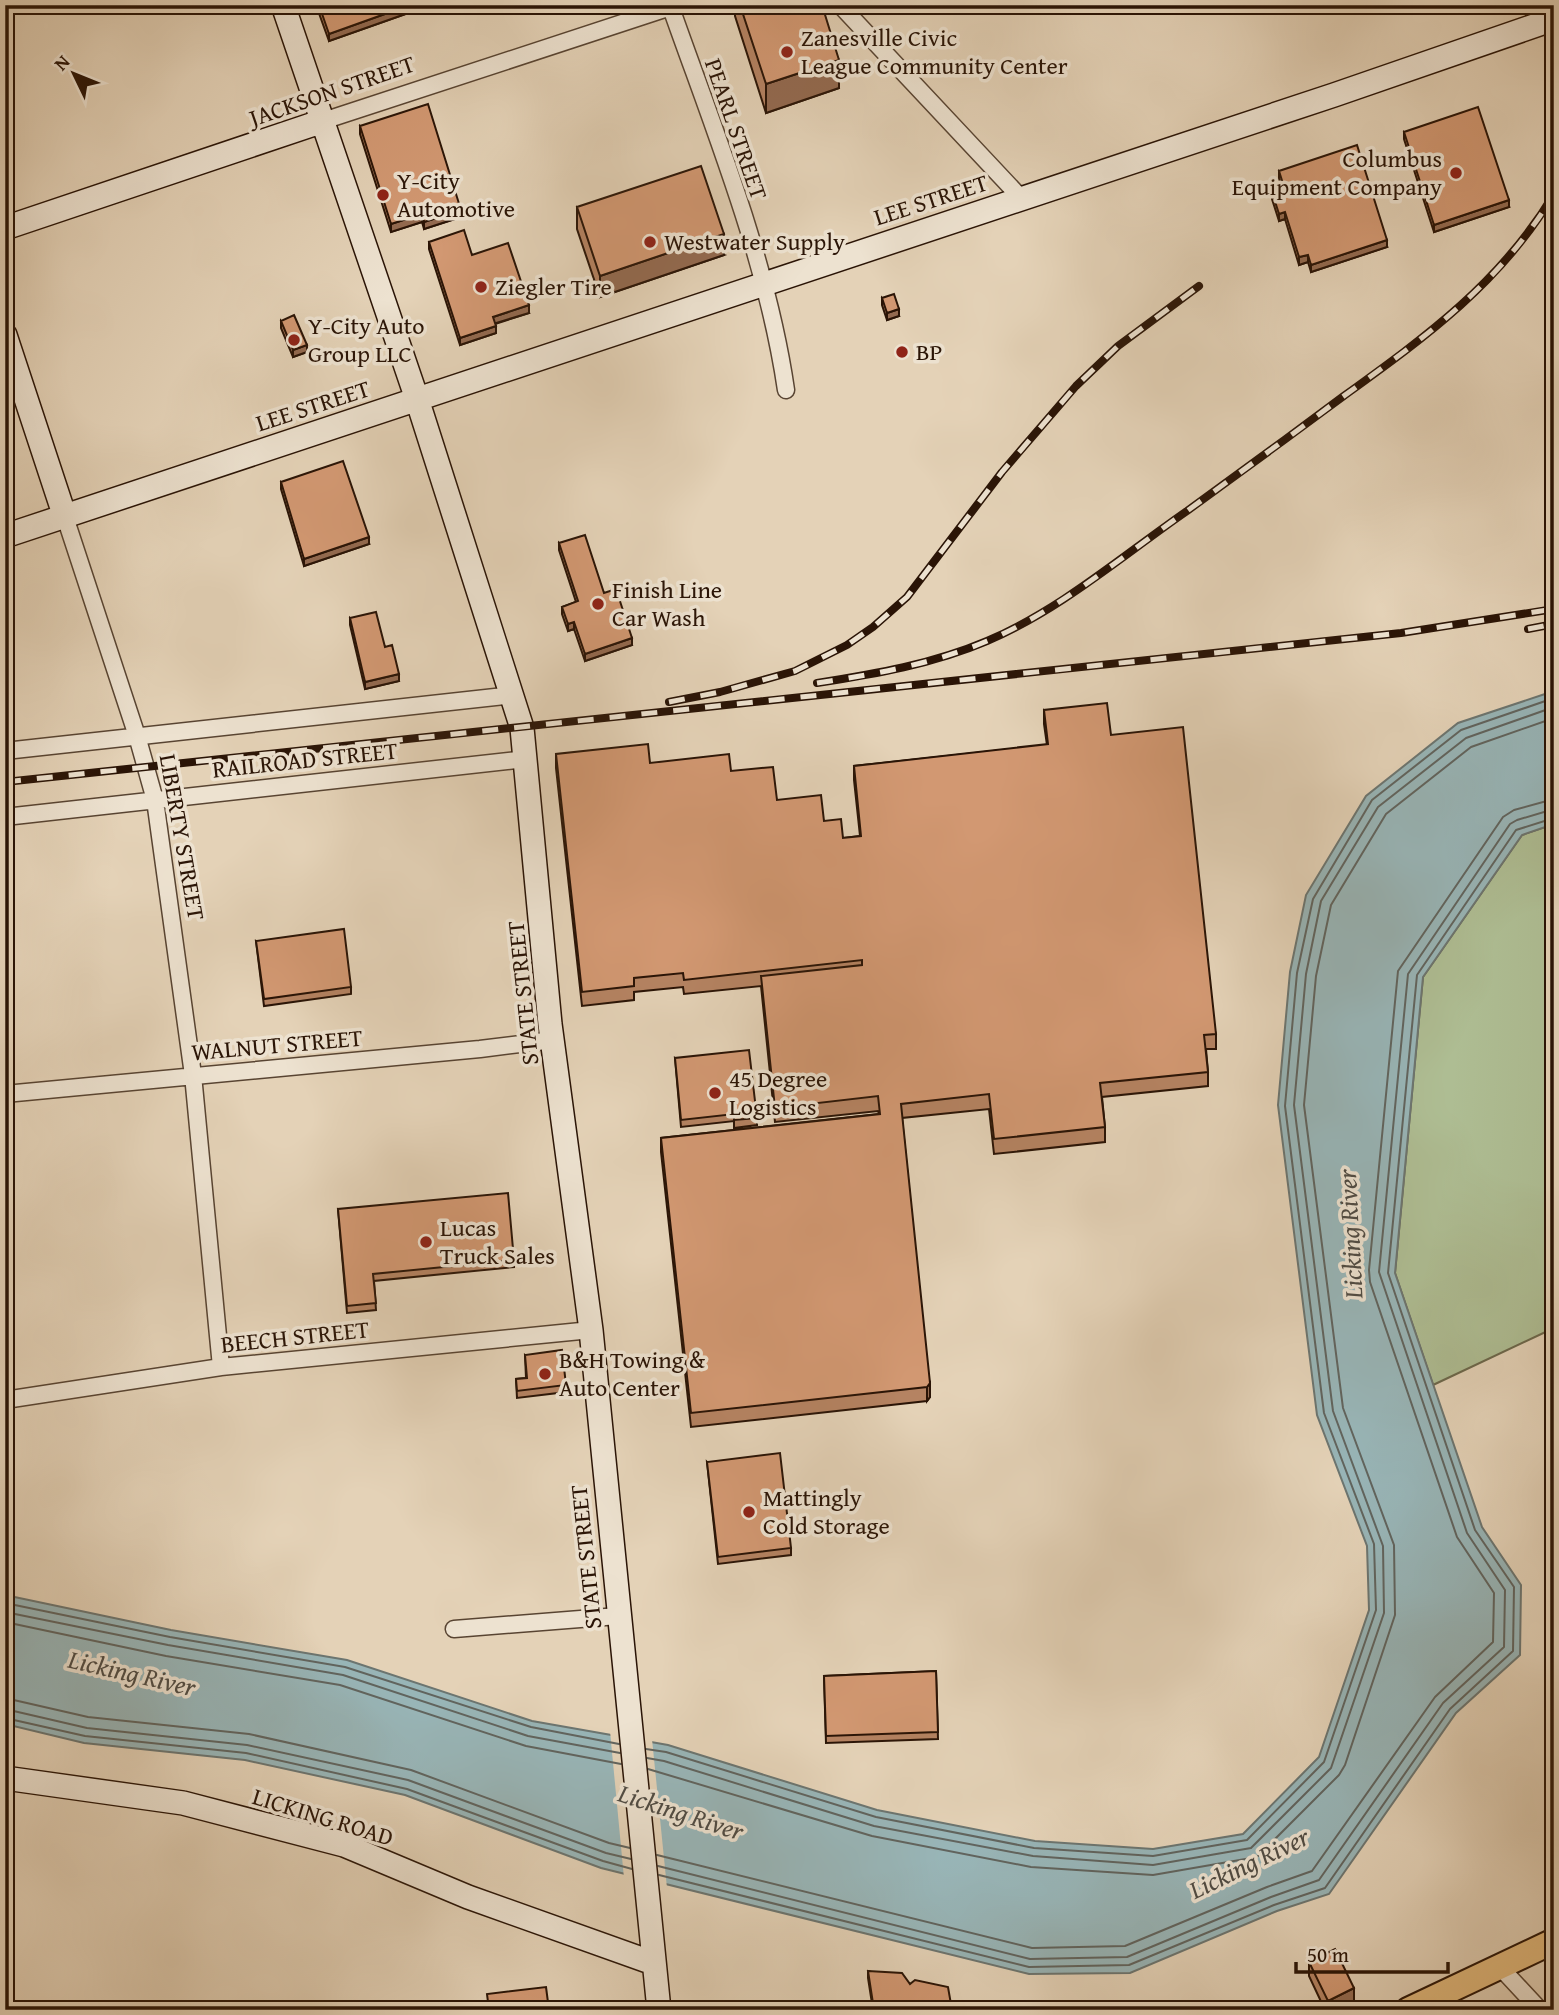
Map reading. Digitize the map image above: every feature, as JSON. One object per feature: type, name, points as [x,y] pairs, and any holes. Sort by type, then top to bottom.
[{"type":"main road","points":[[1408,2010],[1554,1941]]},
{"type":"street","name":"STATE STREET","points":[[284,5],[417,399],[522,728],[553,1040],[591,1331],[659,2010]]},
{"type":"street","points":[[840,5],[1021,198]]},
{"type":"street","name":"JACKSON STREET","points":[[5,228],[672,6]]},
{"type":"street","name":"PEARL STREET","points":[[672,6],[764,283],[781,355],[786,390]]},
{"type":"street","name":"LEE STREET","points":[[5,536],[1334,95],[1554,19]]},
{"type":"street","name":"LIBERTY STREET","points":[[5,335],[138,736],[155,800],[193,1075],[221,1367]]},
{"type":"street","name":"RAILROAD STREET","points":[[5,751],[513,695]]},
{"type":"street","name":"RAILROAD STREET","points":[[5,817],[526,759]]},
{"type":"street","name":"WALNUT STREET","points":[[5,1094],[553,1040]]},
{"type":"street","name":"BEECH STREET","points":[[5,1400],[221,1367],[591,1331]]},
{"type":"street","points":[[454,1629],[618,1616]]},
{"type":"street","name":"LICKING ROAD","points":[[5,1778],[183,1803],[344,1845],[468,1897],[653,1963]]},
{"type":"street","points":[[1500,1967],[1540,2010]]},
{"type":"green space","points":[[1554,824],[1554,1328],[1433,1385],[1395,1273],[1423,977],[1522,835]]},
{"type":"water","name":"Licking River","points":[[1554,691],[1554,824],[1522,835],[1423,977],[1395,1273],[1482,1527],[1521,1585],[1520,1655],[1456,1713],[1329,1894],[1277,1911],[1130,1973],[1029,1974],[601,1868],[405,1795],[245,1760],[84,1743],[5,1724],[5,1595],[171,1630],[347,1660],[532,1721],[668,1745],[877,1810],[1035,1841],[1153,1849],[1243,1834],[1319,1757],[1369,1610],[1367,1546],[1317,1415],[1278,1105],[1290,972],[1306,895],[1366,796],[1458,723]]},
{"type":"pier","points":[[610,1731],[652,1739],[667,1888],[624,1878]]},
{"type":"building","points":[[319,5],[410,5],[329,34]]},
{"type":"building","name":"Zanesville Civic League Community Center","points":[[740,5],[822,5],[839,60],[766,84]]},
{"type":"building","points":[[428,104],[461,210],[424,222],[422,214],[391,224],[360,126]]},
{"type":"building","name":"Columbus Equipment Company","points":[[1478,107],[1509,200],[1434,225],[1404,132]]},
{"type":"building","points":[[1357,145],[1387,240],[1311,265],[1308,255],[1299,257],[1285,212],[1279,214],[1272,192],[1284,187],[1279,171]]},
{"type":"building","name":"Westwater Supply","points":[[701,166],[724,234],[600,276],[577,207]]},
{"type":"building","name":"Ziegler Tire","points":[[464,230],[472,255],[508,243],[529,305],[493,317],[496,326],[460,338],[429,242]]},
{"type":"building","points":[[894,294],[899,309],[887,313],[882,298]]},
{"type":"building","name":"Y-City Auto Group LLC","points":[[294,315],[307,345],[293,350],[281,321]]},
{"type":"building","points":[[343,461],[369,537],[304,559],[281,482]]},
{"type":"building","name":"Finish Line Car Wash","points":[[585,535],[604,593],[616,589],[632,638],[585,654],[574,622],[568,624],[562,607],[578,601],[559,543]]},
{"type":"building","points":[[376,612],[385,647],[392,645],[399,674],[365,682],[350,618]]},
{"type":"building","points":[[1107,703],[1111,735],[1183,727],[1216,1034],[1204,1035],[1208,1072],[1100,1083],[1105,1127],[994,1139],[989,1094],[901,1104],[930,1383],[927,1387],[691,1413],[661,1138],[880,1114],[878,1096],[775,1108],[761,976],[862,965],[862,960],[684,980],[683,973],[634,978],[634,986],[582,992],[556,754],[648,744],[650,763],[729,754],[731,771],[773,767],[777,800],[821,795],[824,821],[841,819],[843,838],[861,836],[854,766],[1048,744],[1044,710]]},
{"type":"building","points":[[344,929],[351,987],[264,999],[256,941]]},
{"type":"building","name":"45 Degree Logistics","points":[[749,1050],[757,1118],[734,1120],[734,1114],[681,1120],[675,1058]]},
{"type":"building","name":"Lucas Truck Sales","points":[[508,1193],[514,1260],[373,1274],[376,1303],[347,1306],[338,1209]]},
{"type":"building","name":"B&H Towing & Auto Center","points":[[562,1350],[566,1385],[517,1391],[516,1379],[527,1378],[525,1355]]},
{"type":"building","name":"Mattingly Cold Storage","points":[[780,1453],[791,1548],[718,1557],[707,1462]]},
{"type":"building","points":[[936,1671],[938,1732],[826,1736],[824,1676]]},
{"type":"building","points":[[1335,1949],[1354,1988],[1328,2001],[1309,1962]]},
{"type":"building","points":[[868,1971],[902,1973],[910,1984],[915,1980],[948,1987],[952,2010],[874,2010]]},
{"type":"building","points":[[546,1987],[549,2010],[489,2010],[487,1994]]},
{"type":"railway","points":[[817,683],[903,667],[967,649],[1014,628],[1065,598],[1431,331],[1485,282],[1510,255],[1554,194]]},
{"type":"railway","points":[[669,702],[720,692],[795,671],[847,645],[873,627],[907,597],[1002,472],[1076,386],[1118,346],[1199,286]]},
{"type":"railway","points":[[5,782],[1401,633],[1554,609]]},
{"type":"railway","points":[[1528,629],[1554,624]]},
{"type":"place","name":"Zanesville Civic League Community Center","points":[[787,52]]},
{"type":"place","name":"Columbus Equipment Company","points":[[1456,173]]},
{"type":"place","name":"Y-City Automotive","points":[[383,195]]},
{"type":"place","name":"Westwater Supply","points":[[650,242]]},
{"type":"place","name":"Ziegler Tire","points":[[481,287]]},
{"type":"place","name":"Y-City Auto Group LLC","points":[[294,340]]},
{"type":"place","name":"BP","points":[[902,352]]},
{"type":"place","name":"Finish Line Car Wash","points":[[598,604]]},
{"type":"place","name":"45 Degree Logistics","points":[[715,1093]]},
{"type":"place","name":"Lucas Truck Sales","points":[[426,1242]]},
{"type":"place","name":"B&H Towing & Auto Center","points":[[545,1374]]},
{"type":"place","name":"Mattingly Cold Storage","points":[[749,1512]]}]
